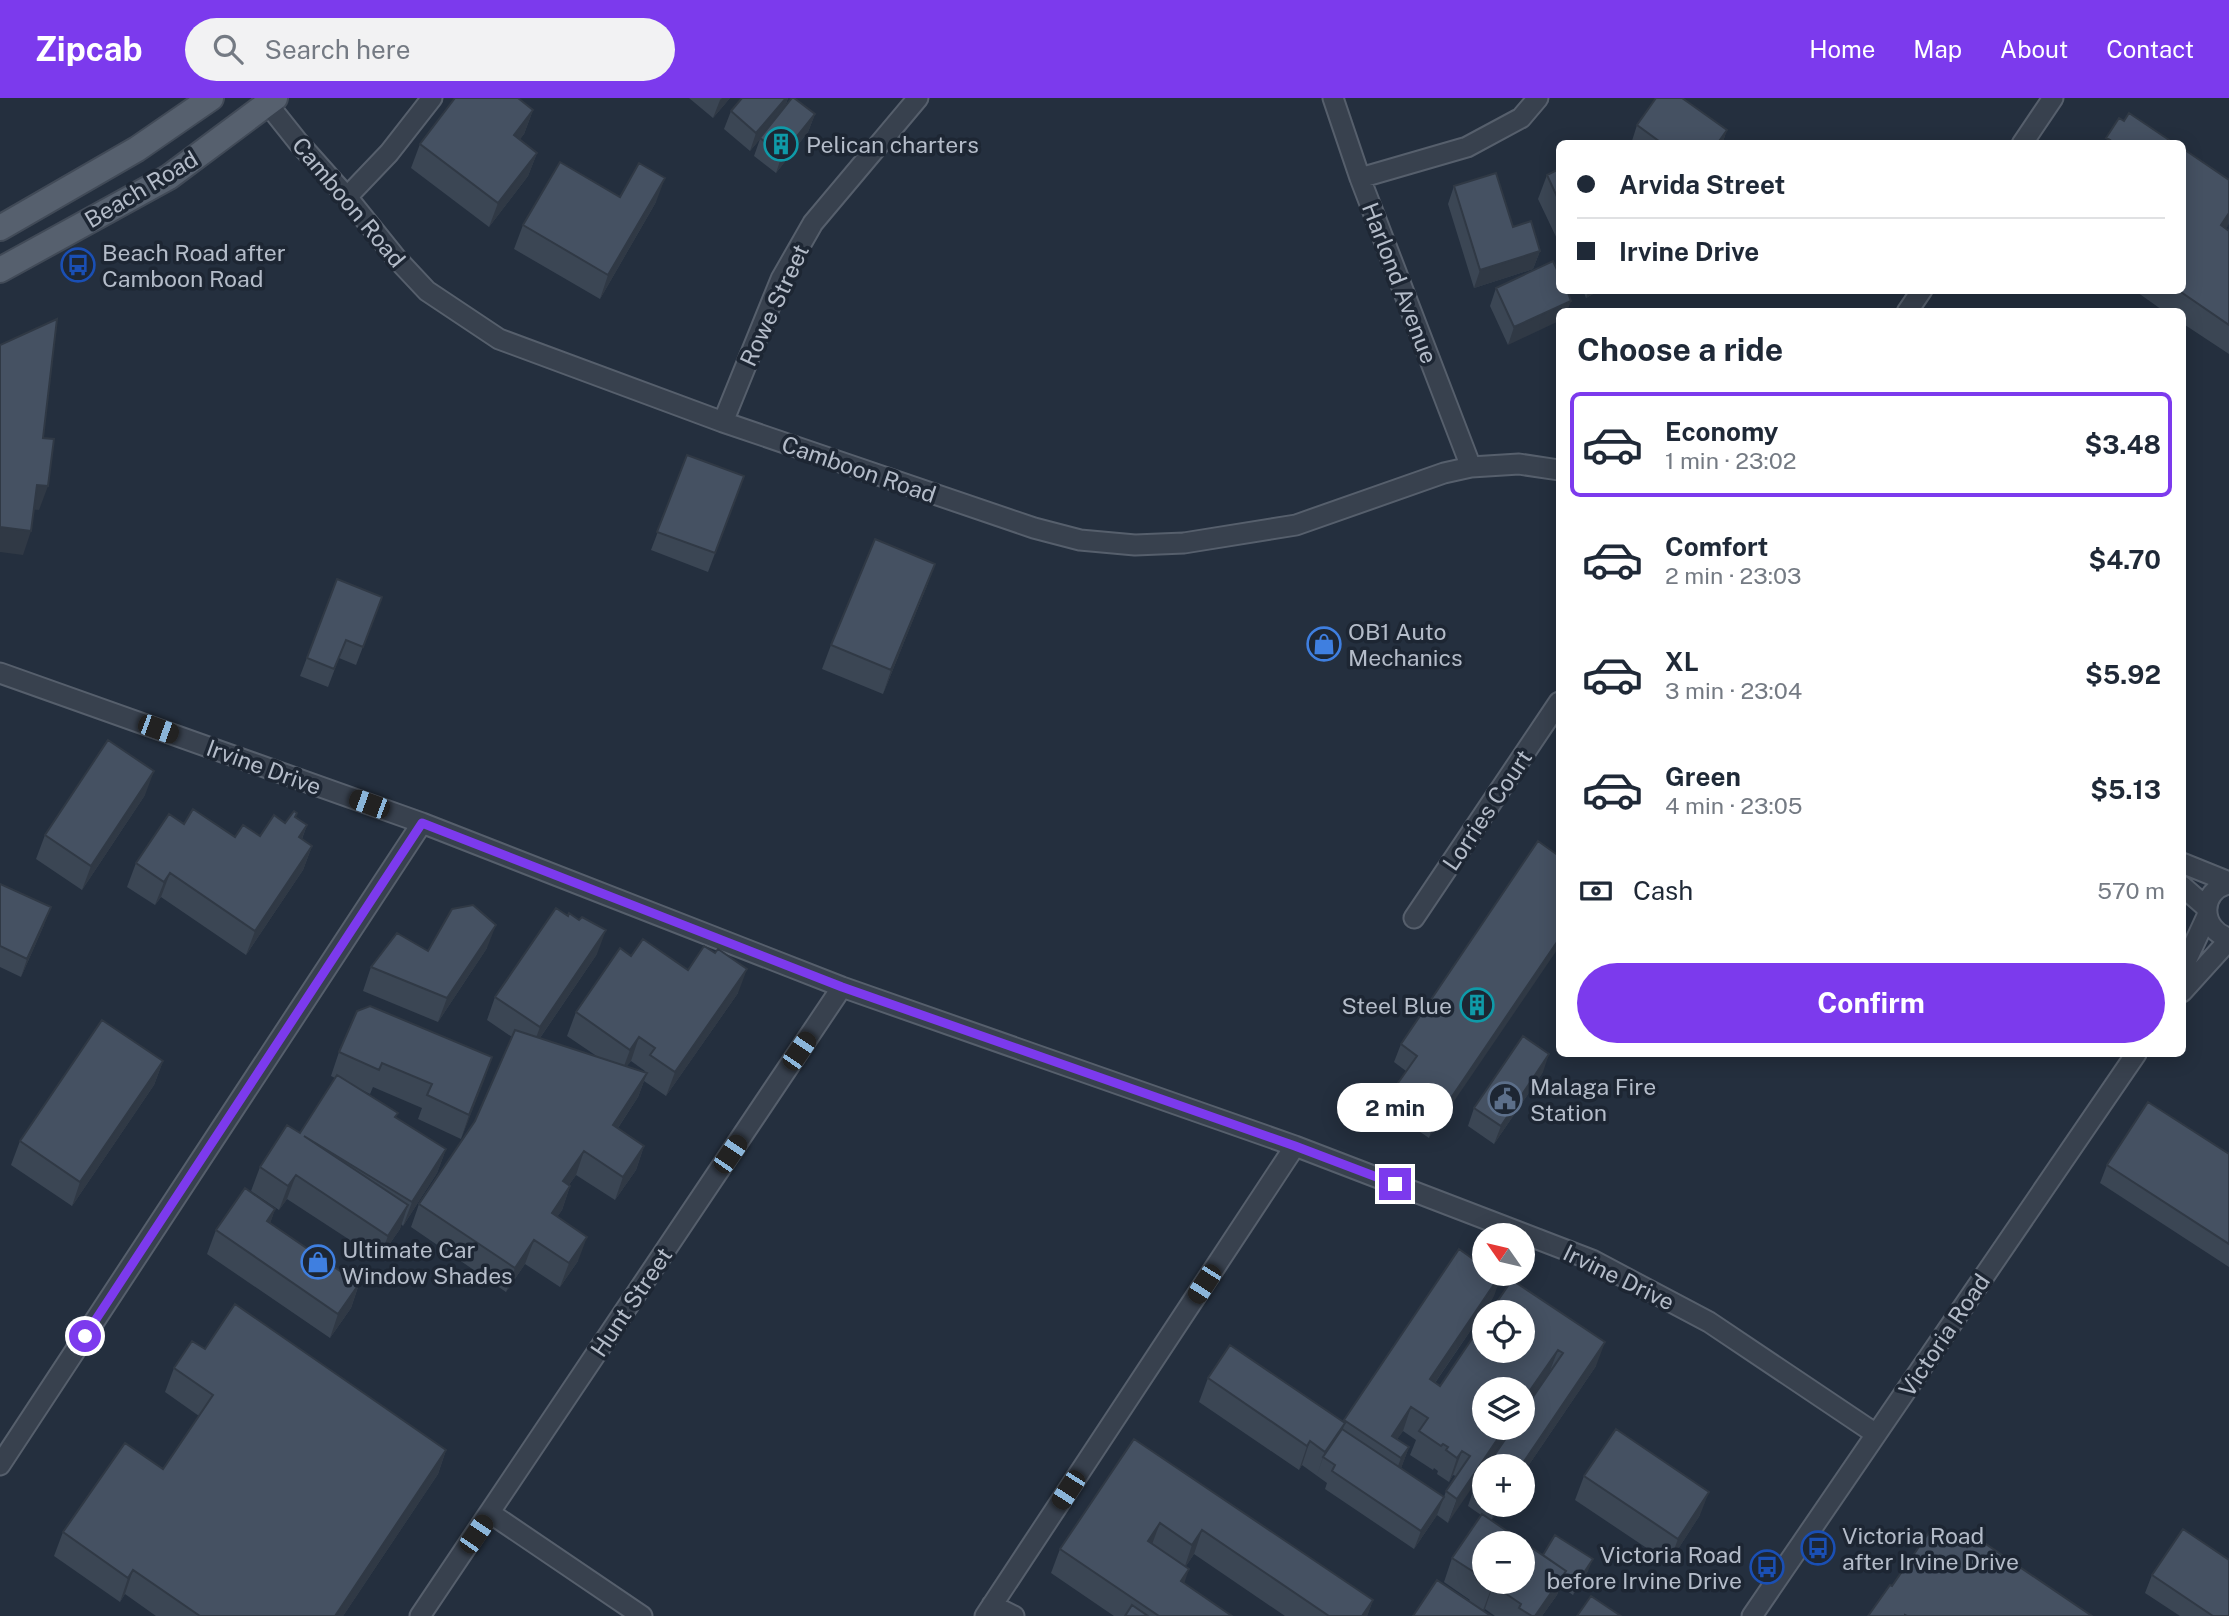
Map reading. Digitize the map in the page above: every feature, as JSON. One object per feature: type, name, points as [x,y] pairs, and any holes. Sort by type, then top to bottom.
[{"type":"main road","name":"Beach Road","points":[[0,228],[137,149],[211,98]]},
{"type":"main road","name":"Beach Road","points":[[0,270],[169,177],[269,100]]},
{"type":"street","points":[[347,197],[389,153],[432,98]]},
{"type":"street","name":"Rowe Street","points":[[723,422],[781,279],[813,223],[918,98]]},
{"type":"street","name":"Harlond Avenue","points":[[1333,98],[1360,178],[1471,467]]},
{"type":"street","points":[[1360,178],[1467,147],[1521,118],[1538,98]]},
{"type":"street","points":[[2025,140],[2053,98]]},
{"type":"street","name":"Camboon Road","points":[[269,100],[298,142],[396,258],[427,290],[499,339],[723,422],[1034,528],[1080,540],[1135,545],[1184,543],[1296,525],[1444,473],[1471,467],[1519,464],[1556,470]]},
{"type":"street","name":"Irvine Drive","points":[[0,673],[422,823],[842,987],[1295,1146],[1592,1260],[1709,1322],[1876,1434]]},
{"type":"street","name":"Lorries Court","points":[[1414,918],[1556,706]]},
{"type":"street","points":[[0,1465],[422,823]]},
{"type":"street","points":[[2186,865],[2229,883]]},
{"type":"street","points":[[2186,960],[2209,898],[2222,885],[2229,883]]},
{"type":"street","points":[[2186,890],[2206,912],[2210,925],[2216,932],[2229,939],[2186,987]]},
{"type":"street","name":"Hunt Street","points":[[420,1616],[842,987]]},
{"type":"street","name":"Victoria Road","points":[[1752,1616],[2134,1057]]},
{"type":"street","points":[[1014,1616],[989,1610],[1295,1146]]},
{"type":"street","points":[[490,1513],[642,1616]]},
{"type":"building","points":[[455,98],[518,98],[533,110],[514,135],[537,153],[498,203],[420,144]]},
{"type":"building","points":[[742,98],[786,98],[756,133],[731,111]]},
{"type":"building","points":[[792,98],[815,114],[782,155],[760,138]]},
{"type":"building","points":[[1656,98],[1682,98],[1727,130],[1720,140],[1658,140],[1637,125]]},
{"type":"building","points":[[2129,113],[2169,140],[2106,138],[2119,118],[2124,121]]},
{"type":"building","points":[[2186,151],[2229,180],[2229,213],[2221,225],[2229,231],[2229,325],[2184,294],[2186,294]]},
{"type":"building","points":[[560,162],[620,197],[639,163],[665,178],[608,275],[523,225]]},
{"type":"building","points":[[1556,170],[1556,194],[1547,175]]},
{"type":"building","points":[[1496,173],[1513,227],[1531,221],[1540,251],[1480,270],[1454,186]]},
{"type":"building","points":[[1553,261],[1556,268],[1556,294],[1568,294],[1571,301],[1514,327],[1496,288]]},
{"type":"building","points":[[57,319],[43,438],[54,439],[48,486],[37,485],[31,531],[0,527],[0,345]]},
{"type":"building","points":[[687,455],[744,476],[715,553],[657,532]]},
{"type":"building","points":[[875,539],[935,564],[891,670],[831,645]]},
{"type":"building","points":[[337,579],[382,597],[363,647],[346,640],[334,669],[307,658]]},
{"type":"building","points":[[108,740],[154,771],[91,866],[45,835]]},
{"type":"building","points":[[193,809],[235,837],[243,825],[260,836],[274,815],[285,823],[294,811],[297,813],[295,817],[307,825],[299,837],[312,846],[255,931],[170,873],[164,882],[136,863],[169,814],[184,824]]},
{"type":"building","name":"Steel Blue","points":[[1538,841],[1556,854],[1556,943],[1436,1120],[1393,1090],[1417,1056],[1401,1044]]},
{"type":"building","points":[[0,884],[51,907],[27,959],[0,946]]},
{"type":"building","points":[[473,905],[496,925],[447,998],[371,967],[397,933],[428,951],[452,909]]},
{"type":"building","points":[[556,908],[568,916],[569,913],[579,920],[582,917],[606,930],[540,1027],[495,997]]},
{"type":"building","points":[[643,939],[688,970],[704,946],[715,953],[718,949],[747,969],[675,1072],[650,1055],[655,1048],[639,1037],[630,1050],[576,1012],[620,948],[631,956]]},
{"type":"building","points":[[370,1006],[492,1057],[469,1115],[427,1095],[432,1084],[382,1063],[379,1070],[339,1052],[357,1011]]},
{"type":"building","points":[[102,1020],[163,1061],[80,1182],[20,1141]]},
{"type":"building","points":[[515,1030],[647,1073],[613,1125],[644,1146],[623,1177],[584,1151],[563,1181],[570,1186],[552,1213],[587,1237],[569,1263],[534,1240],[515,1268],[419,1204],[475,1121]]},
{"type":"building","name":"Malaga Fire Station","points":[[1523,1036],[1549,1054],[1501,1126],[1474,1108]]},
{"type":"building","points":[[337,1075],[398,1113],[395,1117],[446,1149],[412,1202],[304,1136],[408,1205],[388,1236],[296,1175],[288,1186],[260,1167],[287,1125],[300,1133]]},
{"type":"building","points":[[2148,1102],[2229,1154],[2229,1244],[2107,1165]]},
{"type":"building","points":[[245,1188],[275,1209],[267,1221],[359,1284],[338,1314],[216,1230]]},
{"type":"building","points":[[1459,1249],[1472,1258],[1472,1286],[1493,1286],[1483,1300],[1472,1300],[1472,1317],[1430,1379],[1440,1386],[1472,1339],[1472,1363],[1535,1363],[1535,1300],[1498,1300],[1508,1286],[1521,1286],[1605,1342],[1529,1454],[1495,1454],[1505,1440],[1535,1440],[1535,1394],[1563,1353],[1558,1350],[1535,1383],[1535,1377],[1472,1377],[1472,1440],[1497,1440],[1487,1454],[1472,1454],[1472,1477],[1457,1499],[1446,1491],[1470,1456],[1462,1451],[1457,1458],[1446,1450],[1448,1447],[1443,1444],[1441,1446],[1419,1431],[1428,1418],[1411,1407],[1392,1436],[1409,1447],[1401,1458],[1344,1420]]},
{"type":"building","points":[[235,1304],[446,1450],[335,1616],[200,1616],[133,1570],[128,1578],[63,1532],[125,1443],[163,1469],[213,1395],[174,1368],[192,1341],[205,1349]]},
{"type":"building","points":[[1230,1345],[1345,1423],[1325,1452],[1310,1441],[1307,1446],[1208,1378]]},
{"type":"building","points":[[1342,1429],[1444,1497],[1421,1531],[1332,1471],[1335,1465],[1323,1457]]},
{"type":"building","points":[[1616,1429],[1709,1492],[1678,1539],[1584,1476]]},
{"type":"building","points":[[1134,1439],[1373,1600],[1362,1616],[1329,1616],[1202,1530],[1192,1545],[1160,1523],[1148,1541],[1189,1569],[1181,1581],[1232,1616],[1159,1616],[1060,1549]]},
{"type":"building","points":[[1480,1517],[1486,1517],[1507,1531],[1472,1531],[1472,1571],[1452,1558]]},
{"type":"building","points":[[1934,1525],[1967,1547],[1974,1536],[2092,1616],[1868,1616]]},
{"type":"building","points":[[2183,1529],[2229,1560],[2229,1616],[2213,1616],[2152,1575]]},
{"type":"building","points":[[1555,1535],[1593,1559],[1577,1583],[1564,1574],[1566,1571],[1543,1555]]},
{"type":"building","points":[[1535,1550],[1566,1571],[1535,1616],[1519,1608],[1521,1604],[1506,1594],[1535,1594]]},
{"type":"building","points":[[1437,1580],[1491,1616],[1413,1616]]},
{"type":"building","points":[[1591,1596],[1621,1616],[1577,1616]]},
{"type":"building","points":[[1132,1605],[1148,1616],[1125,1616]]},
{"type":"place","name":"Pelican charters","points":[[781,144]]},
{"type":"place","name":"Beach Road after Camboon Road","points":[[78,265]]},
{"type":"place","name":"OB1 Auto Mechanics","points":[[1324,644]]},
{"type":"place","name":"Steel Blue","points":[[1477,1005]]},
{"type":"place","name":"Malaga Fire Station","points":[[1505,1099]]},
{"type":"place","name":"Ultimate Car Window Shades","points":[[318,1262]]},
{"type":"place","name":"Victoria Road after Irvine Drive","points":[[1818,1548]]},
{"type":"place","name":"Victoria Road before Irvine Drive","points":[[1767,1567]]},
{"type":"route","points":[[85,1336],[422,823],[842,987],[1295,1146],[1395,1184]]}]
